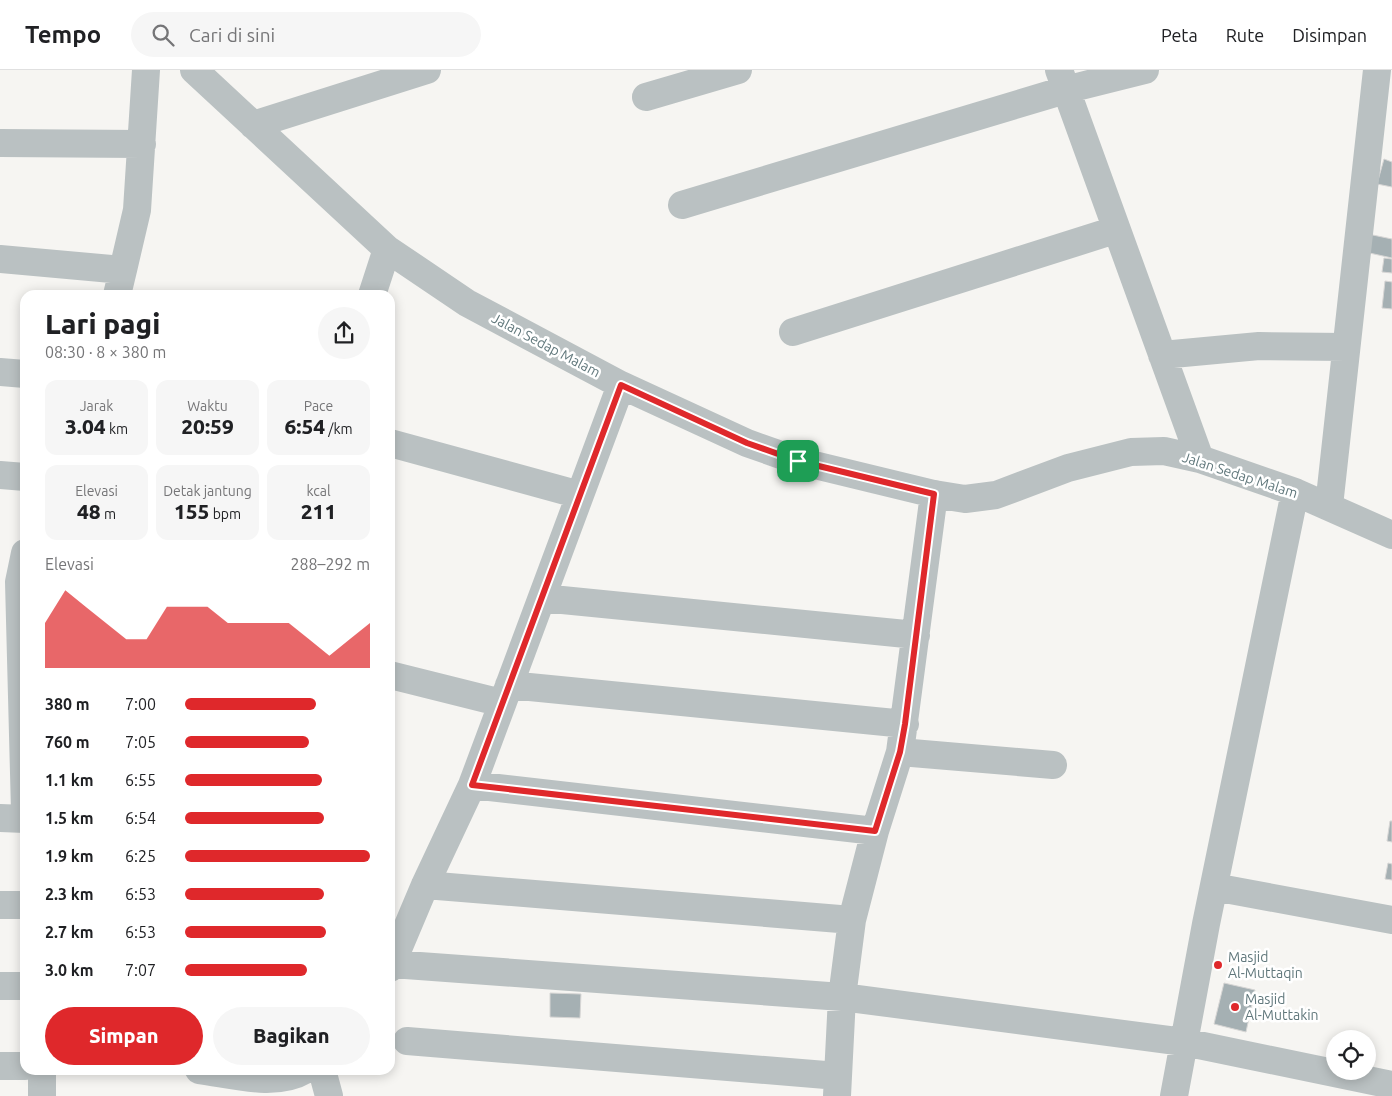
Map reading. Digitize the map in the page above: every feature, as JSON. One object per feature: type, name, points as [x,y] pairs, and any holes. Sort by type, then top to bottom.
[{"type":"street","points":[[0,259],[120,283],[137,210],[146,70]]},
{"type":"street","name":"Jalan Sedap Malam","points":[[194,70],[388,249],[467,303],[621,385],[747,443],[798,461],[934,494],[965,499],[996,495],[1068,468],[1131,452],[1164,451],[1200,459],[1295,492],[1392,535]]},
{"type":"street","points":[[253,125],[427,70]]},
{"type":"street","points":[[646,97],[738,70]]},
{"type":"street","points":[[682,205],[1062,80],[1145,70]]},
{"type":"street","points":[[1329,506],[1377,70]]},
{"type":"street","points":[[1062,80],[1115,230],[1200,459]]},
{"type":"street","points":[[0,143],[142,144]]},
{"type":"street","points":[[793,332],[1115,230]]},
{"type":"street","points":[[374,290],[388,249]]},
{"type":"street","points":[[1162,355],[1259,346],[1346,347]]},
{"type":"street","points":[[0,372],[20,374]]},
{"type":"street","points":[[395,956],[425,885],[472,785],[621,385]]},
{"type":"street","points":[[395,444],[580,495]]},
{"type":"street","points":[[0,475],[20,477]]},
{"type":"street","points":[[1174,1096],[1214,887],[1295,492]]},
{"type":"street","points":[[407,1041],[837,1086],[842,996],[852,920],[875,831],[900,752],[934,494]]},
{"type":"street","points":[[20,568],[15,582],[11,632],[11,726],[20,781]]},
{"type":"street","points":[[542,598],[916,635]]},
{"type":"street","points":[[395,676],[505,694],[905,724]]},
{"type":"street","points":[[900,752],[1053,765]]},
{"type":"street","points":[[472,785],[875,831]]},
{"type":"street","points":[[0,818],[20,819]]},
{"type":"street","points":[[425,885],[852,920]]},
{"type":"street","points":[[1214,887],[1392,920]]},
{"type":"street","points":[[0,905],[20,905]]},
{"type":"street","points":[[395,966],[842,996],[1184,1042],[1392,1084]]},
{"type":"street","points":[[0,986],[20,986]]},
{"type":"street","points":[[0,1066],[20,1066]]},
{"type":"street","points":[[42,1075],[42,1096]]},
{"type":"street","points":[[242,1075],[267,1078],[293,1075]]},
{"type":"street","points":[[323,1075],[329,1096]]},
{"type":"building","points":[[1384,159],[1392,162],[1392,187],[1377,184]]},
{"type":"building","points":[[1368,234],[1392,239],[1392,258],[1365,252]]},
{"type":"building","points":[[1384,258],[1392,259],[1392,273],[1382,272]]},
{"type":"building","points":[[1385,281],[1392,282],[1392,309],[1382,308]]},
{"type":"building","points":[[1390,821],[1392,821],[1392,842],[1387,841]]},
{"type":"building","points":[[1388,863],[1392,864],[1392,880],[1385,879]]},
{"type":"building","name":"Masjid Al-Muttakin","points":[[1224,983],[1255,990],[1246,1032],[1214,1024]]},
{"type":"building","points":[[550,993],[581,994],[580,1018],[550,1017]]},
{"type":"place","name":"Masjid Al-Muttaqin","points":[[1218,965]]},
{"type":"place","name":"Masjid Al-Muttakin","points":[[1235,1007]]},
{"type":"route","points":[[621,385],[747,443],[798,461],[934,494],[905,724],[900,752],[875,831],[472,785],[621,385]]}]
